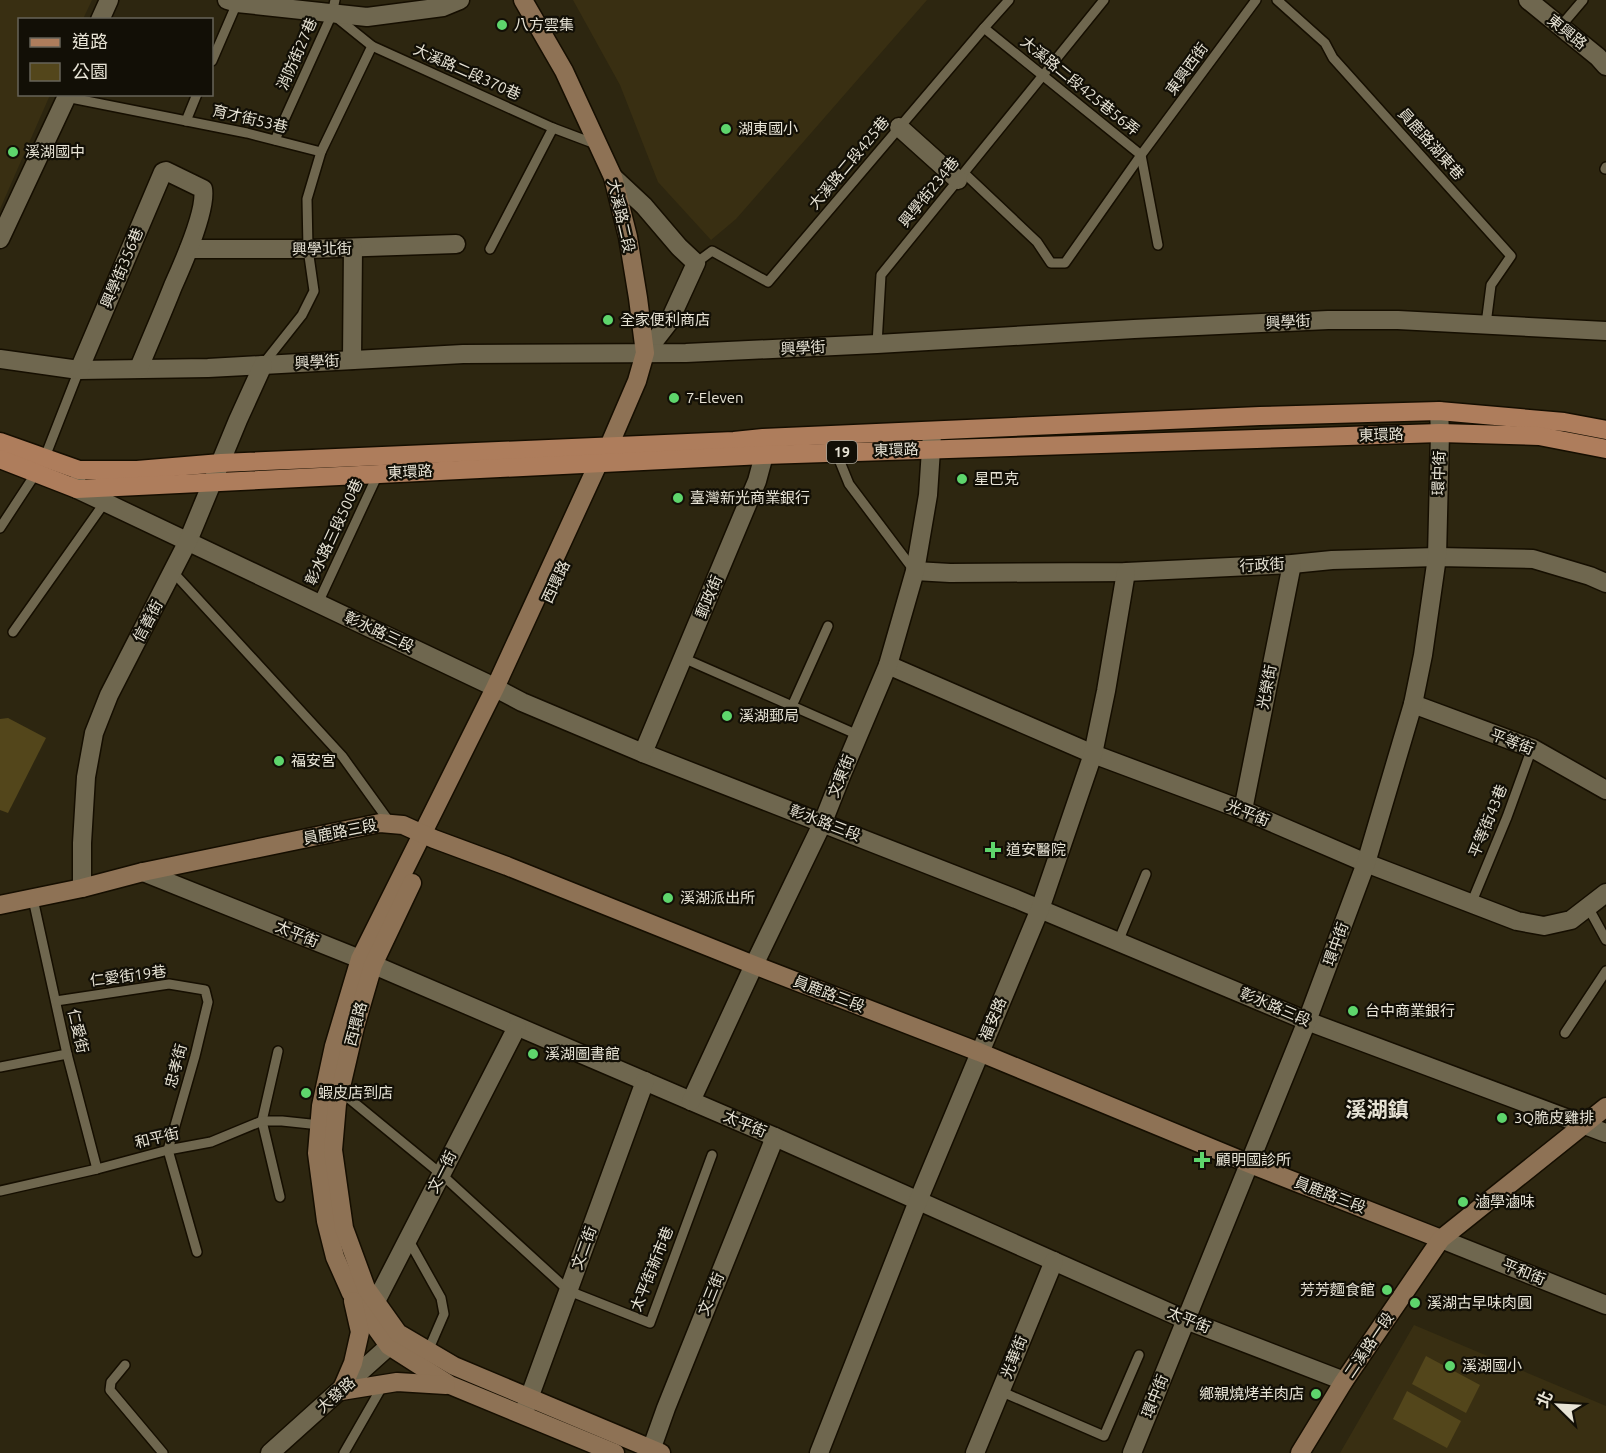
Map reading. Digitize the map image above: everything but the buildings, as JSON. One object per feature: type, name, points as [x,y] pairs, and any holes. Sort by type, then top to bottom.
[{"type":"main road","name":"東環路","points":[[763,447],[836,452],[932,440],[1248,417],[1439,411],[1564,422],[1606,430]]},
{"type":"main road","name":"東環路","points":[[76,489],[378,474],[763,447],[932,440],[1440,433],[1539,436],[1606,449]]},
{"type":"main road","name":"19","points":[[0,442],[79,470]]},
{"type":"main road","name":"東環路","points":[[79,470],[136,470],[221,463],[606,458]]},
{"type":"main road","name":"19","points":[[0,459],[76,489]]},
{"type":"street","points":[[101,18],[109,0]]},
{"type":"street","points":[[232,1],[333,7],[368,17],[443,7],[460,0]]},
{"type":"street","name":"大溪路二段","points":[[523,0],[564,71],[598,145],[612,177],[628,237],[645,353],[637,381],[606,458]]},
{"type":"street","name":"東興路","points":[[1528,0],[1606,66]]},
{"type":"street","points":[[0,239],[67,96]]},
{"type":"street","points":[[899,127],[961,176]]},
{"type":"street","name":"興學街356巷","points":[[79,370],[163,172],[166,171],[203,189],[202,207],[189,249]]},
{"type":"street","points":[[612,177],[644,206],[696,263],[669,322],[645,353]]},
{"type":"street","name":"興學北街","points":[[189,249],[308,249],[456,244]]},
{"type":"street","points":[[352,360],[353,248]]},
{"type":"street","points":[[139,368],[189,249]]},
{"type":"street","name":"興學街","points":[[0,359],[79,370],[208,368],[463,354],[686,353],[1328,320],[1398,320],[1606,331]]},
{"type":"street","name":"信善街","points":[[82,888],[86,777],[94,733],[109,695],[188,542],[263,365]]},
{"type":"street","name":"環中街","points":[[1132,1453],[1307,1021],[1366,863],[1413,704],[1423,655],[1437,557],[1439,411]]},
{"type":"street","name":"文東街","points":[[691,1101],[823,822],[888,665],[915,571],[928,495],[932,440]]},
{"type":"street","name":"郵政街","points":[[644,753],[758,481],[763,447]]},
{"type":"street","name":"西環路","points":[[606,458],[500,691],[367,962],[334,1046],[321,1106],[317,1153],[326,1221],[335,1257],[351,1293],[372,1309],[394,1340],[450,1385],[526,1406],[654,1452]]},
{"type":"street","points":[[76,489],[79,470]]},
{"type":"street","name":"彰水路三段","points":[[76,489],[522,702],[644,753],[1040,909],[1307,1021],[1606,1132]]},
{"type":"street","name":"行政街","points":[[915,571],[950,573],[1126,572],[1332,560],[1437,557],[1533,559],[1606,583]]},
{"type":"street","name":"光榮街","points":[[1243,810],[1292,564]]},
{"type":"street","name":"福安路","points":[[819,1453],[918,1201],[1040,909],[1093,754],[1126,572]]},
{"type":"street","name":"光平街","points":[[888,665],[1093,754],[1243,810],[1366,863],[1517,921],[1544,926],[1571,920],[1606,892]]},
{"type":"street","name":"平等街","points":[[1413,704],[1532,748],[1606,790]]},
{"type":"street","name":"員鹿路三段","points":[[0,905],[82,888],[143,872],[380,823],[403,825],[428,837],[979,1052],[1250,1164],[1441,1239]]},
{"type":"street","name":"太平街","points":[[143,872],[367,962],[517,1026],[775,1137],[1186,1320],[1344,1381]]},
{"type":"street","name":"西環路","points":[[367,962],[337,1104],[333,1150],[344,1228],[372,1309]]},
{"type":"street","name":"文一街","points":[[372,1309],[517,1026]]},
{"type":"street","name":"文二街","points":[[526,1406],[645,1081]]},
{"type":"street","points":[[1441,1239],[1606,1107]]},
{"type":"street","name":"文三街","points":[[654,1452],[670,1397],[775,1137]]},
{"type":"street","name":"平和街","points":[[1441,1239],[1606,1305]]},
{"type":"street","name":"二溪路一段","points":[[1300,1453],[1344,1381],[1441,1239]]},
{"type":"street","name":"光華街","points":[[975,1453],[1054,1261]]},
{"type":"street","points":[[341,1391],[353,1363],[360,1332],[351,1293]]},
{"type":"street","name":"西環路","points":[[394,1340],[428,1351],[615,1453]]},
{"type":"street","name":"大發路","points":[[270,1453],[341,1391],[394,1340]]},
{"type":"street","points":[[341,1391],[408,1382],[450,1385]]},
{"type":"lane","name":"大溪路二段425巷","points":[[696,263],[712,251],[768,282],[1010,0]]},
{"type":"lane","name":"興學街234巷","points":[[877,344],[881,275],[1104,0]]},
{"type":"lane","name":"東興西街","points":[[961,176],[1038,242],[1051,263],[1065,263],[1256,0]]},
{"type":"lane","name":"員鹿路湖東巷","points":[[1277,0],[1325,43],[1333,58],[1511,256],[1491,285],[1486,324]]},
{"type":"lane","points":[[1560,27],[1582,0]]},
{"type":"lane","points":[[213,58],[232,1]]},
{"type":"lane","name":"大溪路二段370巷","points":[[333,7],[372,46],[553,128],[598,145]]},
{"type":"lane","name":"消防街27巷","points":[[275,140],[333,7]]},
{"type":"lane","name":"大溪路二段425巷56弄","points":[[984,28],[1142,155],[1158,245]]},
{"type":"lane","points":[[263,365],[302,315],[314,291],[308,249],[307,199],[321,152],[372,46]]},
{"type":"lane","name":"育才街53巷","points":[[67,96],[275,140],[321,152]]},
{"type":"lane","points":[[186,121],[196,96]]},
{"type":"lane","points":[[490,249],[553,128]]},
{"type":"lane","points":[[45,457],[79,370]]},
{"type":"lane","points":[[836,452],[849,484],[915,571]]},
{"type":"lane","points":[[0,528],[36,473]]},
{"type":"lane","name":"彰水路三段500巷","points":[[318,603],[378,474]]},
{"type":"lane","points":[[13,632],[105,502]]},
{"type":"lane","points":[[173,572],[342,756],[391,824]]},
{"type":"lane","points":[[792,706],[828,626]]},
{"type":"lane","points":[[683,658],[858,735]]},
{"type":"lane","name":"平等街43巷","points":[[1471,903],[1507,817],[1532,748]]},
{"type":"lane","points":[[1118,942],[1146,874]]},
{"type":"lane","name":"仁愛街","points":[[33,899],[67,1054],[97,1169]]},
{"type":"lane","points":[[1588,907],[1606,940]]},
{"type":"lane","points":[[1565,1033],[1606,972]]},
{"type":"lane","name":"仁愛街19巷","points":[[56,1001],[169,984],[205,990]]},
{"type":"lane","name":"忠孝街","points":[[168,1150],[208,1002],[205,990]]},
{"type":"lane","points":[[278,1051],[262,1121],[280,1197]]},
{"type":"lane","points":[[0,1067],[67,1054]]},
{"type":"lane","name":"太平街新市巷","points":[[340,1092],[441,1174],[568,1291],[650,1323],[712,1155]]},
{"type":"lane","name":"和平街","points":[[0,1191],[168,1150],[211,1142],[262,1121],[320,1125]]},
{"type":"lane","points":[[168,1150],[197,1252]]},
{"type":"lane","points":[[408,1239],[443,1305],[444,1314],[428,1351]]},
{"type":"lane","points":[[1000,1391],[1104,1436],[1139,1355]]},
{"type":"lane","points":[[125,1365],[111,1382],[110,1390],[163,1453]]},
{"type":"lane","points":[[344,1453],[383,1384]]},
{"type":"shaded area","name":"溪湖國中","points":[[0,0],[92,0],[83,18],[18,18],[18,96],[50,96],[0,209]]},
{"type":"shaded area","name":"湖東國小","points":[[573,0],[927,0],[736,219],[711,240],[658,182],[620,85]]},
{"type":"shaded area","name":"溪湖國小","points":[[1414,1325],[1606,1406],[1606,1453],[1340,1453]]},
{"type":"green space","points":[[8,718],[46,738],[8,813],[0,810],[0,719]]},
{"type":"green space","points":[[1426,1356],[1480,1385],[1466,1413],[1412,1384]]},
{"type":"green space","points":[[1407,1391],[1461,1421],[1447,1448],[1393,1419]]},
{"type":"place","name":"八方雲集","points":[[502,25]]},
{"type":"place","name":"湖東國小","points":[[726,129]]},
{"type":"place","name":"溪湖國中","points":[[13,152]]},
{"type":"place","name":"全家便利商店","points":[[608,320]]},
{"type":"place","name":"7-Eleven","points":[[674,398]]},
{"type":"place","name":"星巴克","points":[[962,479]]},
{"type":"place","name":"臺灣新光商業銀行","points":[[678,498]]},
{"type":"place","name":"溪湖郵局","points":[[727,716]]},
{"type":"place","name":"福安宮","points":[[279,761]]},
{"type":"place","name":"道安醫院","points":[[993,850]]},
{"type":"place","name":"溪湖派出所","points":[[668,898]]},
{"type":"place","name":"台中商業銀行","points":[[1353,1011]]},
{"type":"place","name":"溪湖圖書館","points":[[533,1054]]},
{"type":"place","name":"蝦皮店到店","points":[[306,1093]]},
{"type":"place","name":"3Q脆皮雞排","points":[[1502,1118]]},
{"type":"place","name":"顧明國診所","points":[[1202,1160]]},
{"type":"place","name":"滷學滷味","points":[[1463,1202]]},
{"type":"place","name":"芳芳麵食館","points":[[1387,1290]]},
{"type":"place","name":"溪湖古早味肉圓","points":[[1415,1303]]},
{"type":"place","name":"溪湖國小","points":[[1450,1366]]},
{"type":"place","name":"鄉親燒烤羊肉店","points":[[1316,1394]]},
{"type":"district","name":"溪湖鎮","points":[[1377,1110]]}]
